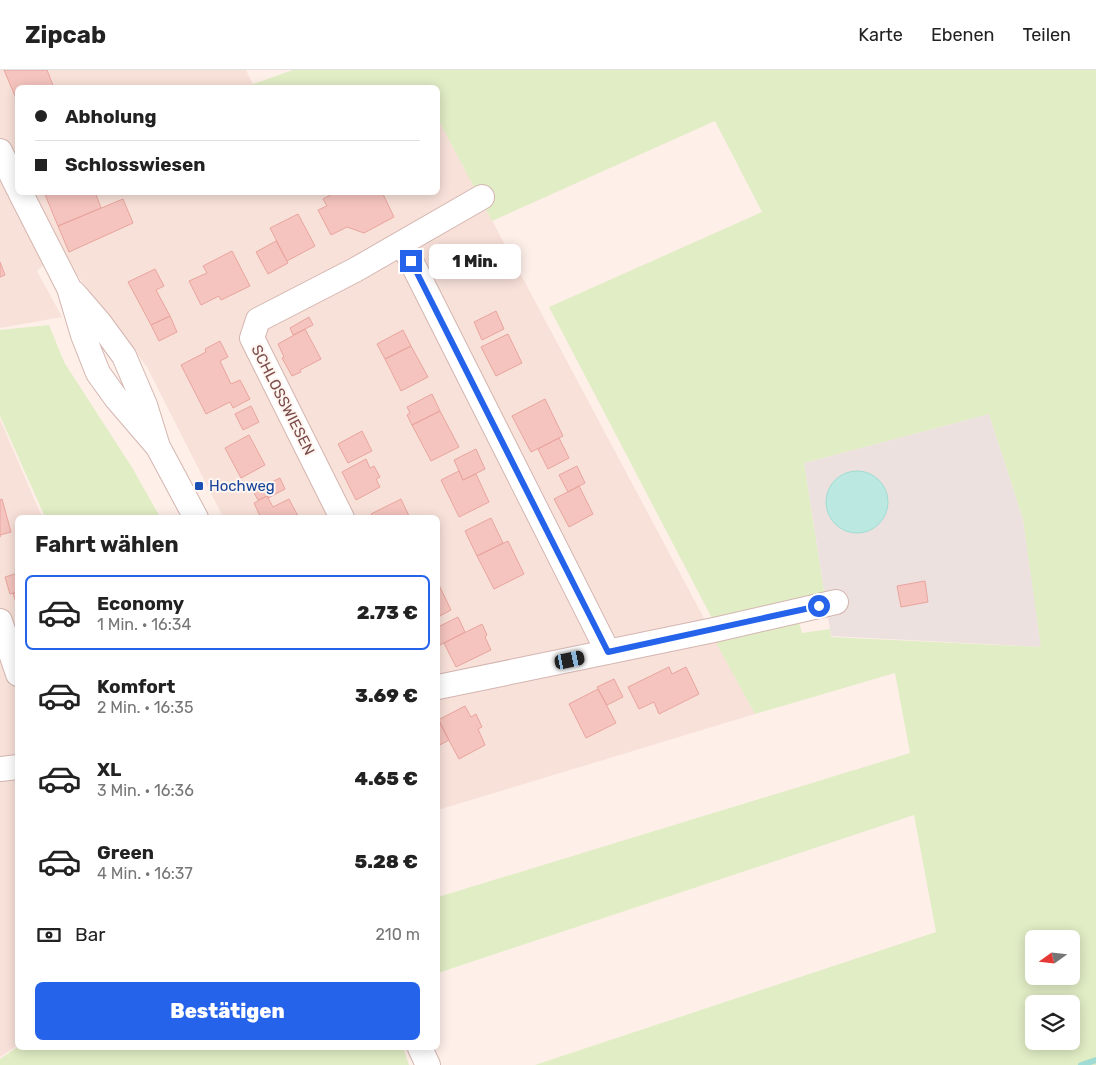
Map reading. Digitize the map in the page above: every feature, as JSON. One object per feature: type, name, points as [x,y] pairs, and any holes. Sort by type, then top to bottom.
[{"type":"street","points":[[0,151],[15,182]]},
{"type":"street","points":[[22,195],[69,288],[83,334],[98,373],[116,398],[158,447],[194,515]]},
{"type":"street","name":"SCHLOSSWIESEN","points":[[340,515],[252,338],[258,320],[355,270],[482,197]]},
{"type":"street","points":[[402,243],[608,652]]},
{"type":"street","points":[[440,687],[836,602]]},
{"type":"street","points":[[0,621],[15,665]]},
{"type":"street","points":[[0,769],[15,767]]},
{"type":"street","points":[[421,1050],[428,1065]]},
{"type":"shaded area","points":[[0,70],[246,70],[253,85],[15,85],[15,195],[440,195],[440,123],[755,714],[440,809],[440,515],[222,515],[147,367],[59,251],[37,271],[62,317],[0,328]]},
{"type":"shaded area","points":[[989,414],[1023,519],[1042,647],[831,636],[804,463]]},
{"type":"shaded area","points":[[0,419],[41,515],[15,515],[15,1047],[0,1057]]},
{"type":"green space","points":[[293,70],[1096,70],[1096,1065],[535,1065],[936,932],[914,815],[440,972],[440,896],[910,753],[895,673],[755,714],[715,641],[798,618],[802,633],[830,629],[831,637],[1041,647],[1023,519],[989,414],[804,463],[825,598],[716,626],[549,307],[762,212],[715,121],[492,221],[440,123],[440,85],[253,84]]},
{"type":"green space","points":[[49,325],[64,362],[133,469],[159,515],[44,515],[0,416],[0,330]]},
{"type":"green space","points":[[15,1048],[15,1050],[404,1050],[409,1065],[0,1065],[0,1059]]},
{"type":"water","points":[[857,471],[874,476],[879,480],[883,485],[888,502],[883,519],[879,524],[874,528],[857,533],[840,528],[835,524],[831,519],[826,502],[831,485],[835,480],[840,476]]},
{"type":"building","points":[[4,70],[47,70],[53,85],[15,85],[15,96]]},
{"type":"building","points":[[45,195],[96,195],[101,208],[58,226]]},
{"type":"building","points":[[330,195],[383,195],[394,217],[364,233],[347,227],[331,235],[318,210],[327,206],[323,199]]},
{"type":"building","points":[[123,199],[133,223],[69,252],[58,226]]},
{"type":"building","points":[[298,214],[315,246],[287,261],[270,228]]},
{"type":"building","points":[[276,241],[288,263],[268,274],[256,252]]},
{"type":"building","points":[[232,251],[250,286],[221,300],[219,296],[201,305],[189,281],[207,273],[203,266]]},
{"type":"building","points":[[0,262],[5,275],[0,277]]},
{"type":"building","points":[[155,269],[164,286],[156,290],[170,316],[151,325],[128,282]]},
{"type":"building","points":[[496,311],[504,329],[482,340],[474,322]]},
{"type":"building","points":[[170,316],[177,332],[159,341],[151,325]]},
{"type":"building","points":[[309,317],[313,325],[293,335],[290,328]]},
{"type":"building","points":[[305,329],[321,359],[292,376],[282,358],[284,357],[278,344]]},
{"type":"building","points":[[403,330],[411,346],[385,359],[377,344]]},
{"type":"building","points":[[508,334],[522,363],[496,376],[481,347]]},
{"type":"building","points":[[220,341],[228,357],[220,361],[231,384],[240,380],[250,399],[233,408],[230,402],[206,414],[181,365],[206,352],[205,349]]},
{"type":"building","points":[[411,346],[428,377],[401,391],[385,359]]},
{"type":"building","points":[[432,394],[440,411],[412,425],[407,415],[410,413],[407,407]]},
{"type":"building","points":[[545,399],[563,436],[531,452],[512,416]]},
{"type":"building","points":[[251,406],[259,422],[243,430],[235,414]]},
{"type":"building","points":[[440,411],[459,447],[431,461],[412,425]]},
{"type":"building","points":[[362,431],[372,451],[348,463],[338,444]]},
{"type":"building","points":[[249,435],[265,465],[241,478],[225,448]]},
{"type":"building","points":[[559,438],[569,458],[548,469],[538,449]]},
{"type":"building","points":[[476,449],[485,469],[463,480],[454,460]]},
{"type":"building","points":[[366,459],[370,468],[374,466],[380,477],[376,479],[380,487],[356,500],[342,472]]},
{"type":"building","points":[[577,466],[585,483],[568,492],[559,475]]},
{"type":"building","points":[[459,471],[463,480],[476,474],[489,502],[459,517],[441,480]]},
{"type":"building","points":[[280,478],[285,489],[268,498],[267,496],[258,500],[253,491]]},
{"type":"building","points":[[579,486],[593,514],[569,527],[554,499]]},
{"type":"building","points":[[267,496],[273,507],[289,499],[297,515],[260,515],[254,503]]},
{"type":"building","points":[[2,499],[11,532],[0,535],[0,500]]},
{"type":"building","points":[[401,499],[409,515],[372,515]]},
{"type":"building","points":[[491,518],[503,543],[477,556],[465,531]]},
{"type":"building","points":[[508,541],[524,574],[494,589],[477,556]]},
{"type":"building","points":[[15,574],[15,593],[10,594],[5,577]]},
{"type":"building","points":[[925,581],[928,602],[901,607],[897,586]]},
{"type":"building","points":[[440,587],[451,610],[440,616]]},
{"type":"building","points":[[458,617],[465,632],[440,645],[440,626]]},
{"type":"building","points":[[482,624],[491,650],[456,667],[444,643]]},
{"type":"building","points":[[669,667],[672,674],[686,667],[699,694],[659,714],[654,702],[639,709],[628,687]]},
{"type":"building","points":[[614,679],[623,697],[607,705],[597,687]]},
{"type":"building","points":[[598,689],[616,723],[586,738],[569,704]]},
{"type":"building","points":[[465,706],[471,717],[476,714],[482,727],[478,729],[485,745],[459,759],[440,724],[440,719]]},
{"type":"building","points":[[440,722],[449,740],[440,745]]},
{"type":"waterway","points":[[1081,1065],[1096,1060]]},
{"type":"place","name":"Hochweg","points":[[199,486]]},
{"type":"route","points":[[411,261],[608,652],[819,606]]}]
